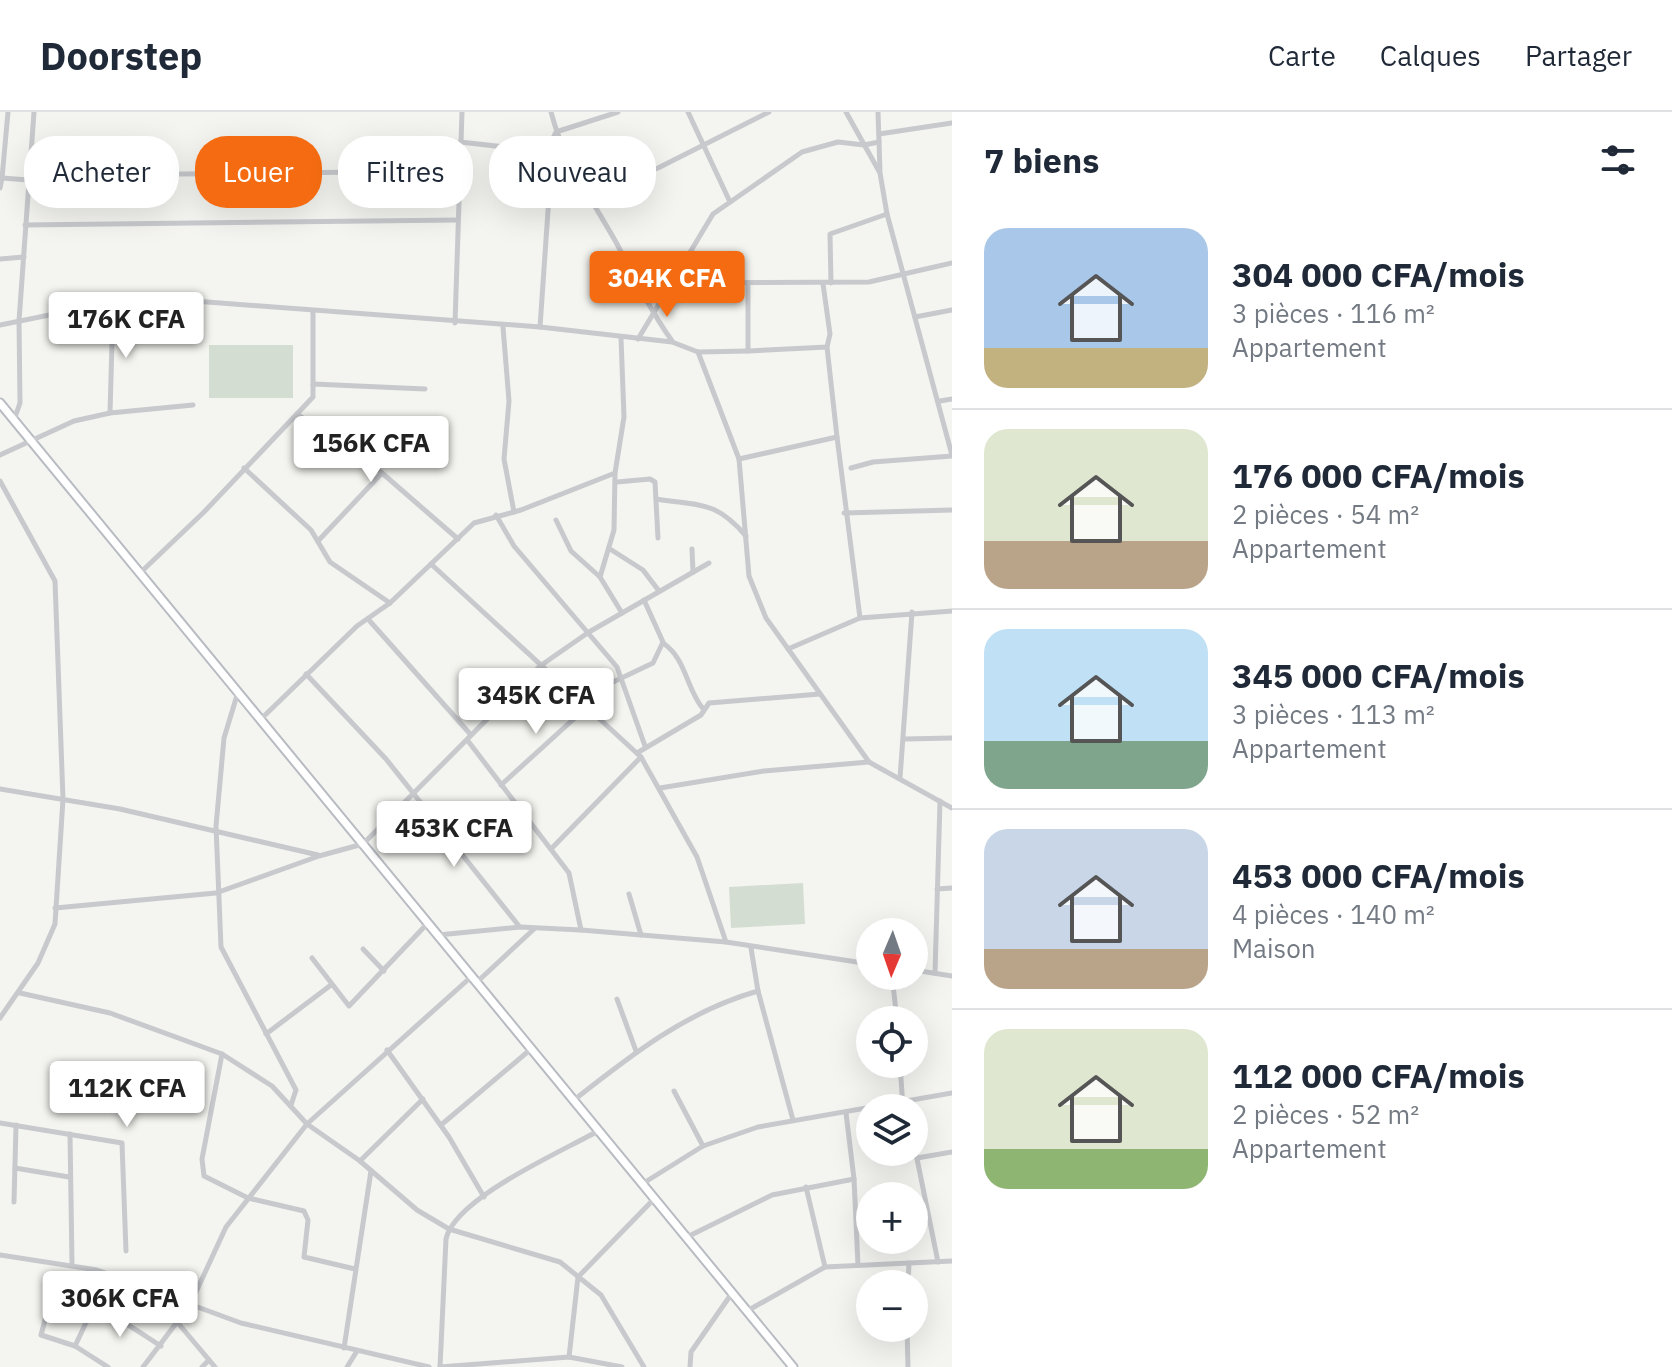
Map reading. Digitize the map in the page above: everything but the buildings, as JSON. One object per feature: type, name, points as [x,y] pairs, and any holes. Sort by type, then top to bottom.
[{"type":"main road","points":[[0,403],[793,1367]]},
{"type":"street","points":[[0,188],[8,112]]},
{"type":"street","points":[[32,136],[34,112]]},
{"type":"street","points":[[460,136],[462,112]]},
{"type":"street","points":[[551,112],[558,136]]},
{"type":"street","points":[[556,132],[618,112]]},
{"type":"street","points":[[688,112],[730,202]]},
{"type":"street","points":[[656,169],[769,112]]},
{"type":"street","points":[[846,112],[880,173]]},
{"type":"street","points":[[851,468],[873,462],[952,455],[940,401],[887,214],[880,173],[878,112]]},
{"type":"street","points":[[879,134],[952,123]]},
{"type":"street","points":[[555,136],[556,132]]},
{"type":"street","points":[[638,339],[700,231],[713,214],[802,152],[838,142],[864,145],[879,142]]},
{"type":"street","points":[[179,174],[338,172]]},
{"type":"street","points":[[2,178],[24,180]]},
{"type":"street","points":[[14,420],[20,403],[19,321],[26,208]]},
{"type":"street","points":[[455,323],[458,208]]},
{"type":"street","points":[[540,327],[546,208]]},
{"type":"street","points":[[595,208],[653,315],[672,342]]},
{"type":"street","points":[[860,618],[844,513],[827,347],[830,334],[827,283],[830,234],[887,214]]},
{"type":"street","points":[[25,225],[458,220]]},
{"type":"street","points":[[0,259],[24,257]]},
{"type":"street","points":[[669,283],[827,283],[903,277],[952,263]]},
{"type":"street","points":[[748,283],[748,351]]},
{"type":"street","points":[[0,325],[113,306],[194,301],[503,327],[540,327],[672,342],[698,352],[827,347]]},
{"type":"street","points":[[110,413],[113,306]]},
{"type":"street","points":[[915,317],[952,310]]},
{"type":"street","points":[[140,573],[204,512],[313,397],[313,311]]},
{"type":"street","points":[[503,327],[509,401],[504,459],[514,512]]},
{"type":"street","points":[[600,577],[610,549],[617,482],[614,463],[624,417],[621,338]]},
{"type":"street","points":[[698,352],[739,459],[751,584],[766,618],[869,762],[952,808]]},
{"type":"street","points":[[313,384],[425,389]]},
{"type":"street","points":[[940,401],[952,399]]},
{"type":"street","points":[[0,455],[32,442],[55,428],[110,413],[193,405]]},
{"type":"street","points":[[297,414],[382,473],[458,539]]},
{"type":"street","points":[[739,459],[837,437]]},
{"type":"street","points":[[244,468],[311,530],[330,562],[390,603]]},
{"type":"street","points":[[318,541],[382,473]]},
{"type":"street","points":[[261,719],[306,674],[390,603],[474,523],[514,512],[615,473]]},
{"type":"street","points":[[617,482],[653,480],[658,538]]},
{"type":"street","points":[[0,481],[55,581],[63,799],[55,924],[20,993],[0,1018]]},
{"type":"street","points":[[656,499],[712,506],[727,514],[746,536]]},
{"type":"street","points":[[844,513],[952,510]]},
{"type":"street","points":[[496,515],[514,546],[556,599],[589,632],[617,667],[645,746]]},
{"type":"street","points":[[556,520],[571,551],[600,577],[622,613]]},
{"type":"street","points":[[610,549],[643,570],[659,591]]},
{"type":"street","points":[[692,549],[693,572]]},
{"type":"street","points":[[55,908],[216,893],[319,856],[363,844],[540,666],[589,632],[709,563]]},
{"type":"street","points":[[431,564],[639,755],[697,857],[726,942]]},
{"type":"street","points":[[644,600],[663,642],[677,655],[693,695],[704,710]]},
{"type":"street","points":[[787,649],[860,618],[952,611]]},
{"type":"street","points":[[900,778],[912,612]]},
{"type":"street","points":[[368,619],[469,738],[569,873],[581,930]]},
{"type":"street","points":[[501,785],[600,692],[653,663],[663,642]]},
{"type":"street","points":[[306,674],[414,792],[520,927]]},
{"type":"street","points":[[238,691],[224,738],[216,831],[216,893],[221,947],[296,1090],[291,1106]]},
{"type":"street","points":[[551,849],[645,746],[715,701],[820,694]]},
{"type":"street","points":[[905,739],[952,738]]},
{"type":"street","points":[[660,788],[725,776],[869,762]]},
{"type":"street","points":[[0,789],[216,831],[319,856]]},
{"type":"street","points":[[935,973],[940,801]]},
{"type":"street","points":[[937,889],[952,888]]},
{"type":"street","points":[[629,894],[641,935]]},
{"type":"street","points":[[312,958],[349,1006],[427,924]]},
{"type":"street","points":[[437,935],[520,927],[581,930],[726,942],[856,962]]},
{"type":"street","points":[[143,1367],[190,1305],[211,1255],[248,1198],[307,1124],[387,1050],[534,928]]},
{"type":"street","points":[[751,948],[758,991],[793,1120]]},
{"type":"street","points":[[363,949],[384,971]]},
{"type":"street","points":[[928,972],[952,976]]},
{"type":"street","points":[[266,1034],[331,985]]},
{"type":"street","points":[[573,1101],[636,1051],[718,1002],[758,991]]},
{"type":"street","points":[[20,993],[110,1013],[222,1054],[272,1086],[307,1124],[360,1161],[400,1197],[449,1229],[560,1262],[601,1295],[644,1367]]},
{"type":"street","points":[[617,999],[636,1051]]},
{"type":"street","points":[[441,1125],[531,1049]]},
{"type":"street","points":[[387,1050],[441,1125],[484,1197]]},
{"type":"street","points":[[222,1054],[202,1173],[248,1198],[304,1211],[308,1220],[304,1257],[355,1269]]},
{"type":"street","points":[[674,1091],[703,1146]]},
{"type":"street","points":[[928,1099],[952,1093]]},
{"type":"street","points":[[360,1161],[423,1099]]},
{"type":"street","points":[[641,1185],[703,1146],[758,1127],[856,1112]]},
{"type":"street","points":[[846,1113],[854,1179],[858,1265]]},
{"type":"street","points":[[0,1123],[119,1141],[124,1147],[126,1251]]},
{"type":"street","points":[[14,1202],[16,1125]]},
{"type":"street","points":[[598,1131],[484,1197],[459,1215],[449,1229],[440,1367],[490,1366],[569,1357],[622,1367]]},
{"type":"street","points":[[70,1134],[72,1264]]},
{"type":"street","points":[[928,1156],[952,1152]]},
{"type":"street","points":[[919,1166],[938,1262]]},
{"type":"street","points":[[15,1168],[70,1177]]},
{"type":"street","points":[[344,1348],[371,1171]]},
{"type":"street","points":[[684,1238],[772,1195],[854,1179]]},
{"type":"street","points":[[806,1187],[825,1267]]},
{"type":"street","points":[[569,1357],[578,1277],[653,1200]]},
{"type":"street","points":[[0,1255],[72,1264],[109,1274],[241,1323],[397,1358],[408,1366],[429,1367]]},
{"type":"street","points":[[747,1311],[825,1267],[952,1261]]},
{"type":"street","points":[[909,1263],[909,1270]]},
{"type":"street","points":[[75,1346],[109,1274]]},
{"type":"street","points":[[690,1367],[691,1352],[732,1293]]},
{"type":"street","points":[[108,1367],[75,1346],[41,1335],[47,1309],[52,1303],[70,1301],[94,1308],[161,1346]]},
{"type":"street","points":[[178,1323],[215,1367]]},
{"type":"street","points":[[907,1342],[908,1367]]},
{"type":"street","points":[[347,1367],[357,1351]]},
{"type":"street","points":[[202,1367],[209,1360]]},
{"type":"shaded area","points":[[209,345],[293,345],[293,398],[209,398]]},
{"type":"shaded area","points":[[803,883],[805,924],[731,928],[729,887]]}]
